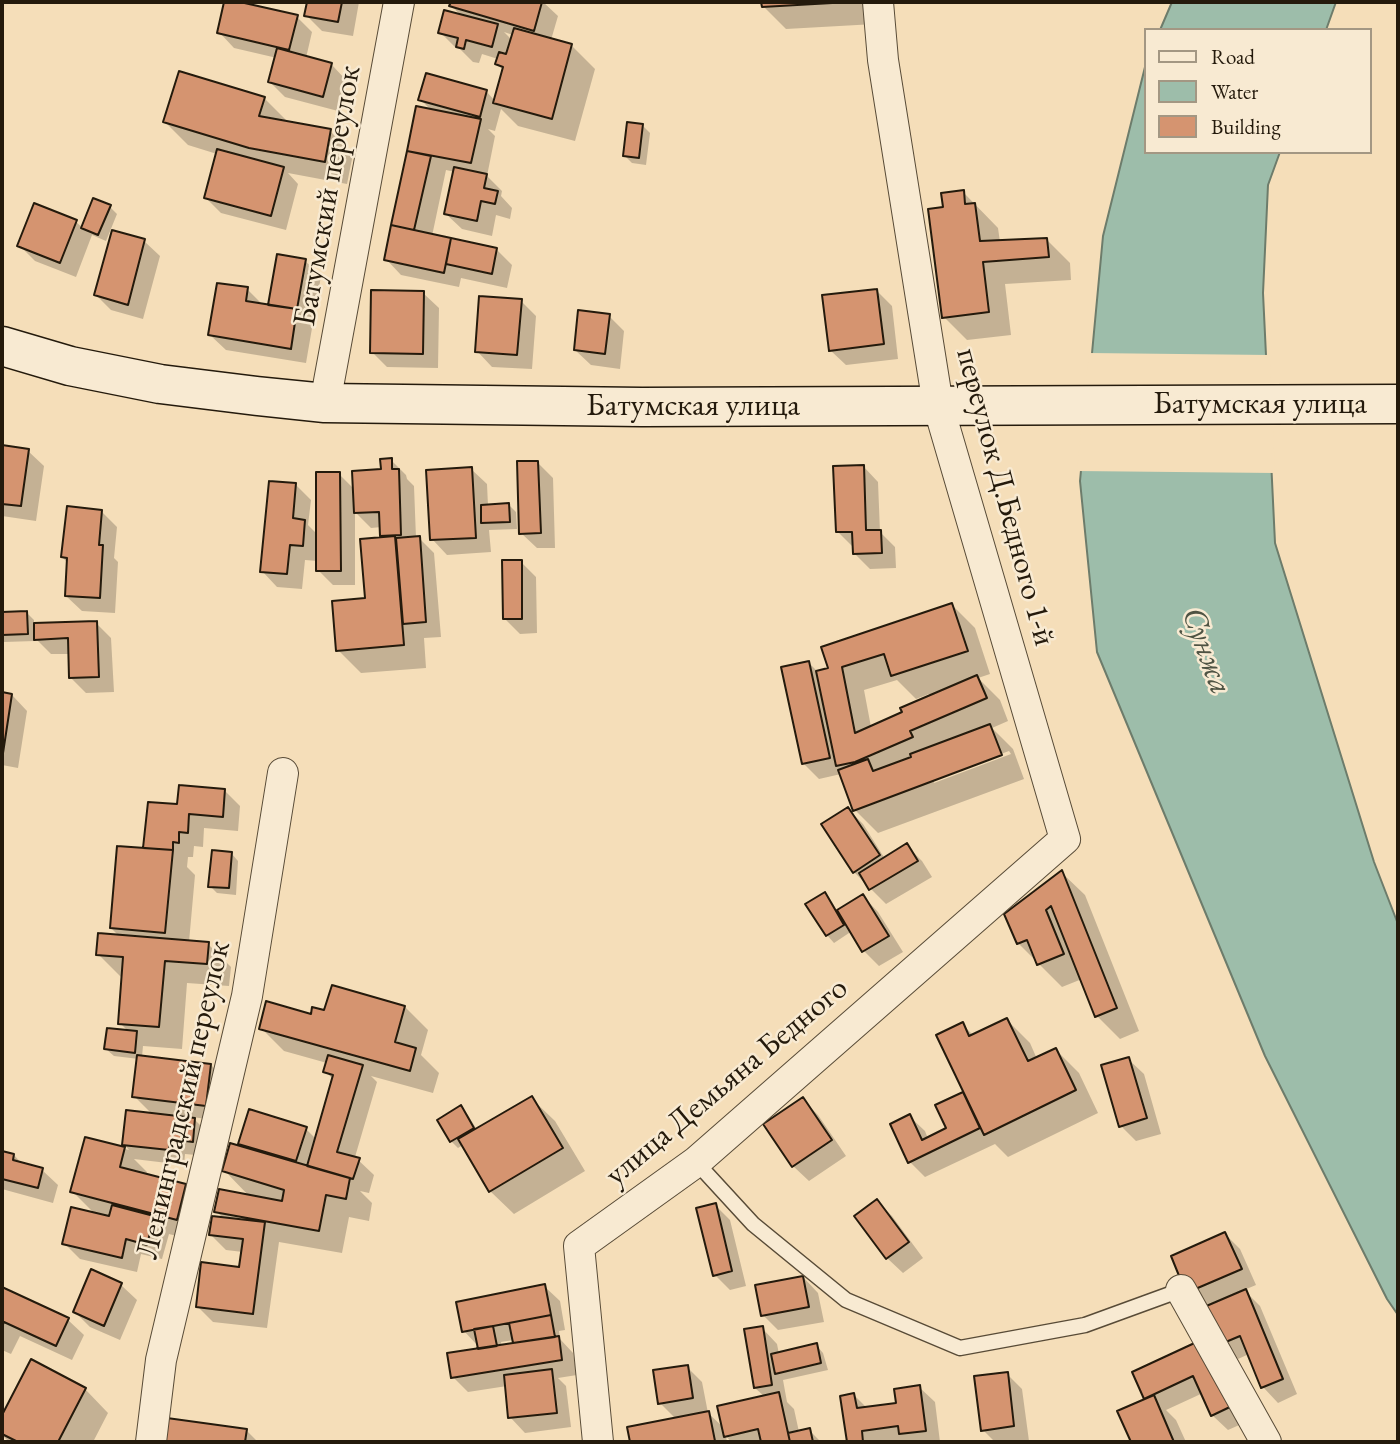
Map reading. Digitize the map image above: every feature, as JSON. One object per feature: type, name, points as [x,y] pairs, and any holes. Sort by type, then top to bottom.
[{"type":"street","name":"Батумский переулок","points":[[326,403],[399,2]]},
{"type":"street","name":"переулок Д.Бедного 1-й","points":[[878,2],[883,60],[938,405],[1065,839]]},
{"type":"street","name":"Батумская улица","points":[[2,346],[70,366],[160,384],[326,403],[642,407],[1394,404]]},
{"type":"street","name":"Ленинградский переулок","points":[[150,1442],[161,1360],[247,996],[283,773]]},
{"type":"street","name":"улица Демьяна Бедного","points":[[598,1442],[579,1245],[696,1162],[1065,839]]},
{"type":"street","points":[[1181,1290],[1266,1442]]},
{"type":"lane","points":[[696,1162],[753,1224],[846,1300],[960,1348],[1085,1325],[1181,1290]]},
{"type":"water","points":[[1172,2],[1336,2],[1327,28],[1161,28]]},
{"type":"water","name":"Сунжа","points":[[1144,71],[1144,154],[1279,154],[1268,185],[1263,293],[1275,543],[1374,862],[1398,924],[1398,1315],[1387,1299],[1265,1056],[1097,652],[1080,481],[1103,236]]},
{"type":"pier","points":[[1089,353],[1270,355],[1275,473],[1077,471]]},
{"type":"building","points":[[224,2],[240,2],[298,15],[289,50],[217,33]]},
{"type":"building","points":[[307,2],[342,2],[338,22],[304,16]]},
{"type":"building","points":[[451,2],[542,2],[534,31],[449,6]]},
{"type":"building","points":[[761,2],[850,2],[762,7]]},
{"type":"building","points":[[444,10],[498,24],[492,47],[466,40],[464,49],[456,47],[458,38],[438,33]]},
{"type":"building","points":[[514,28],[572,44],[552,119],[493,103],[503,67],[495,64],[499,52],[506,54]]},
{"type":"building","points":[[277,48],[332,63],[323,97],[268,82]]},
{"type":"building","points":[[179,71],[265,97],[259,116],[331,129],[325,162],[249,148],[163,122]]},
{"type":"building","points":[[426,73],[487,90],[480,117],[418,100]]},
{"type":"building","points":[[416,106],[481,119],[471,163],[407,151]]},
{"type":"building","points":[[627,122],[643,124],[639,158],[623,156]]},
{"type":"building","points":[[217,149],[284,167],[271,216],[204,198]]},
{"type":"building","points":[[407,151],[431,156],[414,230],[391,225]]},
{"type":"building","points":[[454,167],[487,174],[484,188],[498,191],[495,204],[481,201],[477,221],[444,214]]},
{"type":"building","points":[[964,190],[965,204],[975,203],[980,241],[1047,238],[1049,257],[983,262],[989,312],[942,318],[928,209],[943,207],[941,193]]},
{"type":"building","points":[[93,198],[111,205],[98,235],[81,228]]},
{"type":"building","points":[[34,203],[77,220],[60,263],[17,246]]},
{"type":"building","points":[[391,225],[451,238],[444,273],[384,260]]},
{"type":"building","points":[[112,230],[145,239],[128,305],[94,295]]},
{"type":"building","points":[[451,238],[497,248],[492,274],[446,264]]},
{"type":"building","points":[[277,254],[306,259],[297,309],[268,305]]},
{"type":"building","points":[[217,283],[248,287],[246,301],[297,309],[291,349],[208,335]]},
{"type":"building","points":[[877,289],[884,344],[829,351],[822,295]]},
{"type":"building","points":[[371,290],[424,291],[423,354],[370,353]]},
{"type":"building","points":[[479,296],[522,299],[517,355],[475,352]]},
{"type":"building","points":[[578,310],[610,314],[605,354],[574,350]]},
{"type":"building","points":[[2,445],[29,449],[21,506],[2,504]]},
{"type":"building","points":[[392,458],[392,469],[399,469],[401,535],[380,536],[379,512],[354,513],[352,471],[381,469],[380,459]]},
{"type":"building","points":[[517,461],[538,461],[541,533],[519,534]]},
{"type":"building","points":[[864,465],[866,530],[881,530],[882,553],[853,554],[852,532],[836,532],[833,466]]},
{"type":"building","points":[[472,467],[476,538],[430,540],[426,470]]},
{"type":"building","points":[[316,472],[340,472],[341,571],[316,571]]},
{"type":"building","points":[[269,481],[296,483],[293,518],[305,520],[303,546],[290,545],[287,574],[260,572]]},
{"type":"building","points":[[509,503],[510,522],[481,523],[481,505]]},
{"type":"building","points":[[67,506],[102,510],[99,545],[103,545],[100,598],[65,596],[67,558],[61,557]]},
{"type":"building","points":[[395,536],[404,645],[336,651],[332,601],[365,598],[360,539]]},
{"type":"building","points":[[420,536],[426,622],[403,624],[396,538]]},
{"type":"building","points":[[502,560],[522,560],[522,619],[503,619]]},
{"type":"building","points":[[952,603],[968,651],[891,676],[884,654],[842,667],[855,733],[902,712],[900,708],[977,675],[987,698],[910,731],[913,737],[855,762],[836,766],[816,671],[828,668],[821,647]]},
{"type":"building","points":[[27,611],[28,634],[2,635],[2,612]]},
{"type":"building","points":[[97,621],[99,677],[69,678],[68,638],[34,640],[34,623]]},
{"type":"building","points":[[809,661],[830,758],[802,764],[781,667]]},
{"type":"building","points":[[2,692],[12,694],[3,753],[2,753]]},
{"type":"building","points":[[990,724],[1002,755],[853,811],[838,770],[868,759],[873,771]]},
{"type":"building","points":[[179,785],[225,789],[223,817],[189,814],[188,833],[179,832],[179,843],[173,842],[173,850],[143,848],[148,802],[177,804]]},
{"type":"building","points":[[848,807],[880,855],[853,873],[821,824]]},
{"type":"building","points":[[907,843],[918,861],[869,890],[859,873]]},
{"type":"building","points":[[117,846],[173,850],[165,933],[110,928]]},
{"type":"building","points":[[212,850],[232,852],[229,888],[208,887]]},
{"type":"building","points":[[1062,870],[1117,1008],[1095,1017],[1051,906],[1046,910],[1064,954],[1037,965],[1027,940],[1017,944],[1004,914]]},
{"type":"building","points":[[825,892],[844,925],[826,936],[805,904]]},
{"type":"building","points":[[863,894],[889,936],[862,952],[837,910]]},
{"type":"building","points":[[98,933],[209,942],[207,964],[165,961],[159,1027],[118,1024],[123,957],[96,955]]},
{"type":"building","points":[[332,985],[405,1006],[395,1042],[416,1048],[410,1071],[259,1029],[266,1001],[311,1014],[312,1007],[324,1010]]},
{"type":"building","points":[[1007,1018],[1028,1061],[1056,1048],[1076,1090],[984,1135],[936,1035],[963,1022],[969,1036]]},
{"type":"building","points":[[107,1028],[137,1031],[135,1053],[104,1049]]},
{"type":"building","points":[[137,1055],[211,1064],[206,1106],[132,1097]]},
{"type":"building","points":[[328,1055],[363,1065],[337,1152],[360,1158],[353,1179],[307,1166],[333,1075],[323,1072]]},
{"type":"building","points":[[1129,1057],[1147,1118],[1119,1127],[1101,1065]]},
{"type":"building","points":[[963,1092],[980,1128],[908,1163],[890,1124],[910,1114],[922,1140],[946,1128],[935,1105]]},
{"type":"building","points":[[532,1096],[563,1148],[489,1192],[458,1139]]},
{"type":"building","points":[[803,1097],[832,1140],[792,1167],[763,1124]]},
{"type":"building","points":[[461,1105],[474,1128],[450,1142],[437,1120]]},
{"type":"building","points":[[249,1109],[307,1127],[296,1161],[238,1144]]},
{"type":"building","points":[[126,1110],[195,1118],[193,1142],[170,1139],[169,1150],[122,1145]]},
{"type":"building","points":[[85,1137],[125,1147],[120,1167],[186,1184],[177,1220],[70,1192]]},
{"type":"building","points":[[230,1143],[350,1178],[346,1199],[326,1195],[319,1231],[214,1212],[219,1189],[282,1201],[284,1190],[222,1171]]},
{"type":"building","points":[[2,1151],[14,1154],[13,1160],[43,1168],[38,1188],[2,1179]]},
{"type":"building","points":[[877,1199],[909,1242],[886,1259],[854,1216]]},
{"type":"building","points":[[716,1203],[732,1271],[713,1276],[696,1208]]},
{"type":"building","points":[[112,1205],[154,1216],[147,1245],[126,1239],[122,1258],[62,1244],[71,1207],[109,1216]]},
{"type":"building","points":[[212,1216],[265,1222],[253,1314],[196,1307],[201,1262],[239,1267],[243,1239],[209,1235]]},
{"type":"building","points":[[1225,1232],[1242,1269],[1186,1293],[1171,1256]]},
{"type":"building","points":[[91,1269],[122,1283],[104,1326],[73,1312]]},
{"type":"building","points":[[803,1276],[809,1307],[761,1316],[755,1285]]},
{"type":"building","points":[[545,1284],[551,1315],[462,1332],[456,1302]]},
{"type":"building","points":[[2,1287],[69,1318],[56,1346],[4,1322],[2,1327]]},
{"type":"building","points":[[1246,1289],[1283,1379],[1261,1388],[1240,1336],[1221,1344],[1204,1307]]},
{"type":"building","points":[[551,1315],[555,1337],[513,1343],[509,1323]]},
{"type":"building","points":[[493,1326],[497,1346],[478,1349],[474,1329]]},
{"type":"building","points":[[763,1326],[772,1385],[754,1388],[744,1329]]},
{"type":"building","points":[[559,1336],[562,1360],[451,1378],[447,1353]]},
{"type":"building","points":[[1201,1340],[1232,1406],[1211,1416],[1193,1376],[1144,1399],[1132,1372]]},
{"type":"building","points":[[817,1343],[821,1363],[775,1374],[771,1354]]},
{"type":"building","points":[[31,1359],[86,1388],[58,1442],[18,1442],[2,1434],[2,1415]]},
{"type":"building","points":[[688,1365],[693,1398],[658,1404],[653,1370]]},
{"type":"building","points":[[552,1369],[557,1413],[508,1418],[504,1375]]},
{"type":"building","points":[[1008,1372],[1014,1426],[981,1431],[974,1376]]},
{"type":"building","points":[[920,1385],[926,1431],[899,1434],[898,1426],[862,1431],[863,1442],[847,1442],[840,1396],[854,1393],[857,1408],[896,1403],[894,1389]]},
{"type":"building","points":[[779,1392],[790,1442],[761,1442],[758,1429],[724,1437],[717,1406]]},
{"type":"building","points":[[1154,1395],[1174,1442],[1131,1442],[1117,1411]]},
{"type":"building","points":[[709,1411],[715,1441],[630,1442],[627,1427]]},
{"type":"building","points":[[167,1418],[247,1429],[245,1442],[164,1442]]},
{"type":"building","points":[[810,1428],[813,1442],[790,1442],[788,1433]]}]
